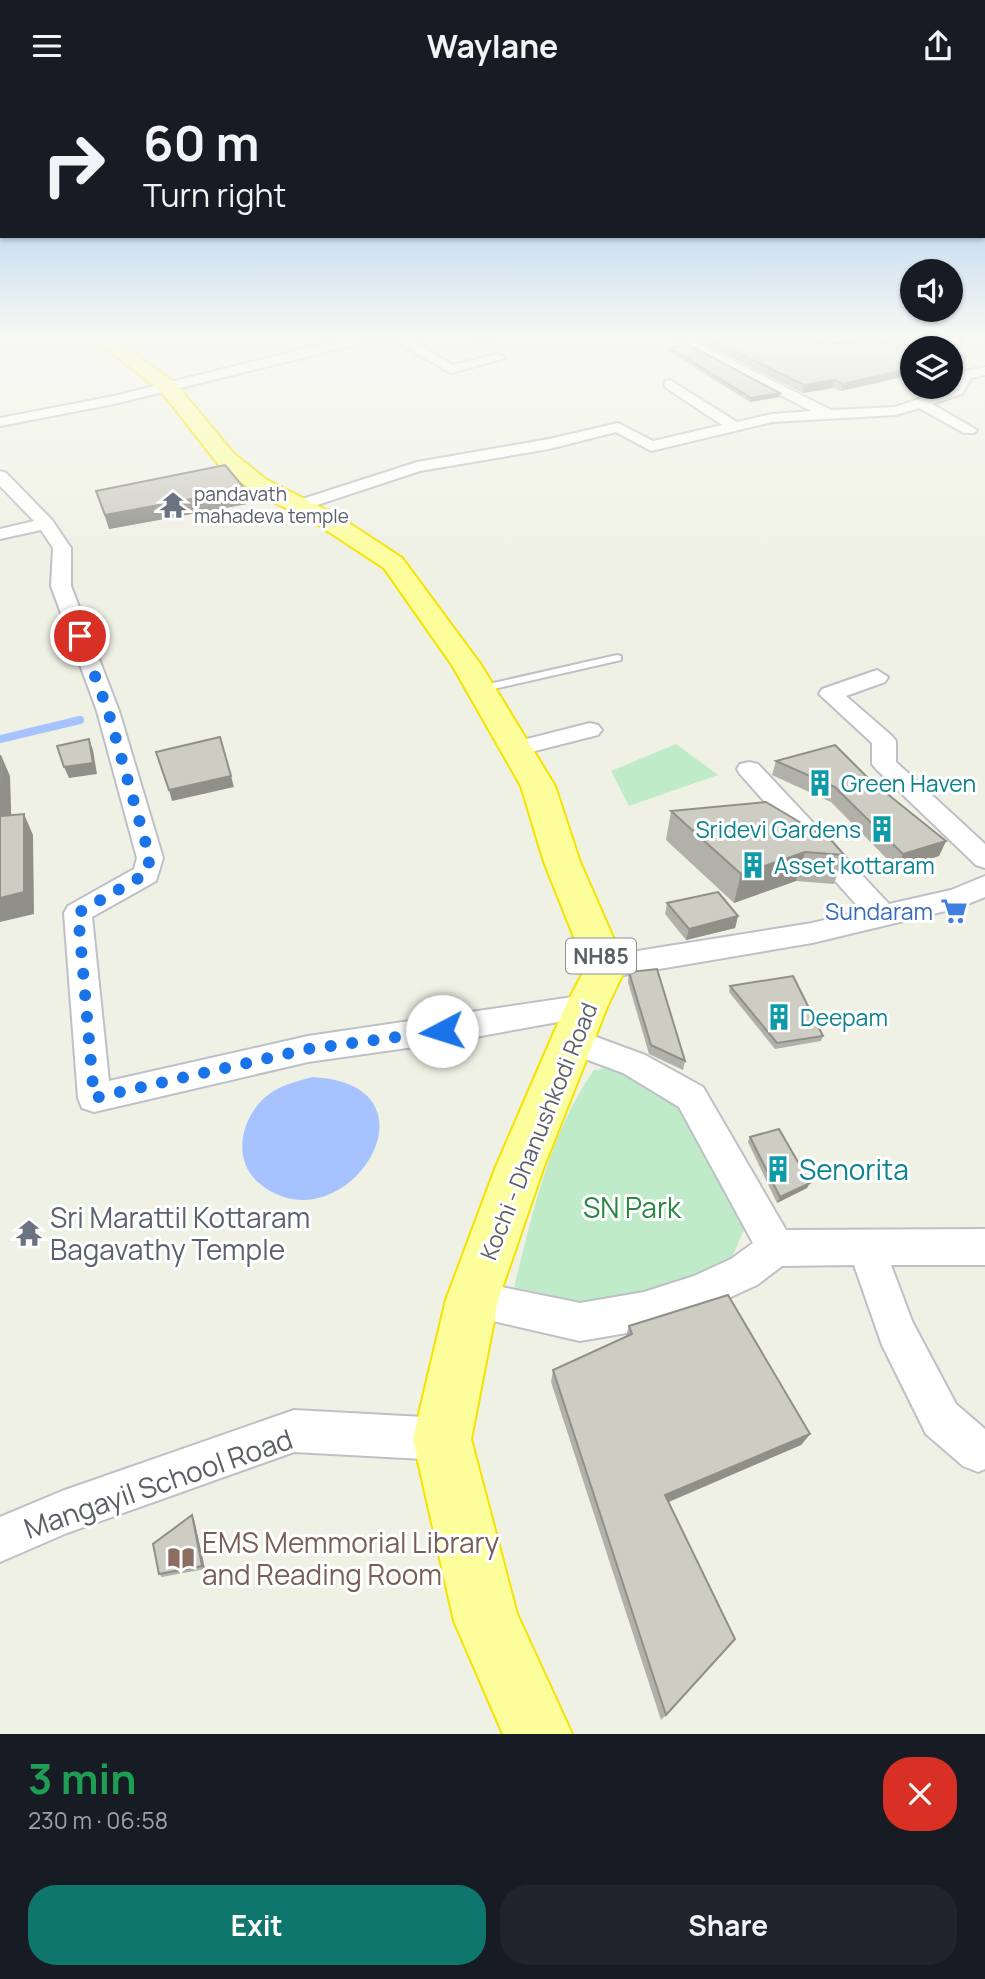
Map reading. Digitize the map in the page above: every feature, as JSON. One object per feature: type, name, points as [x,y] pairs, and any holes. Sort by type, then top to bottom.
[{"type":"highway","name":"NH85","points":[[189,413],[226,459],[259,485],[302,505],[393,563],[466,665],[538,786],[562,862],[606,967]]},
{"type":"highway","name":"Kochi - Dhanushkodi Road","points":[[538,1734],[486,1621],[442,1439],[472,1300],[519,1168],[579,1024],[606,967]]},
{"type":"street","points":[[0,422],[45,413]]},
{"type":"street","points":[[714,413],[734,426]]},
{"type":"street","points":[[824,413],[829,415]]},
{"type":"street","points":[[302,505],[417,467],[549,444],[618,427],[651,446],[772,418],[868,413]]},
{"type":"street","points":[[938,413],[969,430]]},
{"type":"street","points":[[0,476],[46,524],[62,548],[61,586],[108,711],[150,858],[146,874],[78,913],[94,1098],[308,1049],[442,1031],[579,1024],[634,1064],[691,1097],[776,1248]]},
{"type":"street","points":[[0,534],[46,524]]},
{"type":"street","points":[[877,677],[830,694],[884,741],[884,764],[985,859]]},
{"type":"street","points":[[515,749],[590,730]]},
{"type":"street","points":[[748,768],[883,916]]},
{"type":"street","points":[[606,967],[812,933],[958,898],[985,886]]},
{"type":"street","points":[[866,1246],[896,1331],[941,1419],[978,1451]]},
{"type":"street","points":[[472,1300],[580,1322],[644,1311],[698,1293],[744,1272],[776,1248],[985,1247]]},
{"type":"street","name":"Mangayil School Road","points":[[0,1540],[62,1513],[294,1431],[442,1439]]},
{"type":"lane","points":[[480,689],[617,658]]},
{"type":"green space","points":[[676,744],[718,775],[629,806],[611,771]]},
{"type":"green space","name":"SN Park","points":[[616,1067],[690,1114],[752,1211],[726,1271],[605,1308],[514,1287],[544,1175],[565,1121],[594,1070]]},
{"type":"water","points":[[312,1077],[354,1086],[375,1106],[379,1132],[369,1159],[349,1182],[322,1197],[291,1199],[259,1183],[250,1173],[244,1161],[243,1135],[247,1123],[262,1100],[282,1087]]},
{"type":"building","points":[[225,465],[245,489],[105,515],[96,491]]},
{"type":"building","points":[[220,737],[231,776],[169,790],[156,752]]},
{"type":"building","points":[[89,739],[93,763],[64,767],[57,746]]},
{"type":"building","points":[[835,745],[870,780],[946,841],[903,854],[835,787],[776,761]]},
{"type":"building","points":[[0,755],[2,816],[24,814],[24,892],[0,898]]},
{"type":"building","points":[[766,802],[833,842],[844,855],[805,852],[741,874],[671,811]]},
{"type":"building","points":[[718,892],[738,916],[689,929],[667,903]]},
{"type":"building","points":[[657,969],[685,1061],[651,1045],[629,972]]},
{"type":"building","name":"Deepam","points":[[793,976],[823,1036],[777,1043],[730,986]]},
{"type":"building","name":"Senorita","points":[[779,1129],[810,1183],[780,1197],[750,1137]]},
{"type":"building","points":[[728,1295],[810,1434],[665,1495],[735,1639],[666,1715],[553,1370],[632,1334],[629,1326]]},
{"type":"building","name":"EMS Memmorial Library and Reading Room","points":[[192,1515],[202,1566],[159,1574],[153,1544]]},
{"type":"waterway","points":[[0,739],[80,720]]},
{"type":"place","name":"pandavath mahadeva temple","points":[[173,505]]},
{"type":"place","name":"Green Haven","points":[[820,783]]},
{"type":"place","name":"Sridevi Gardens","points":[[882,829]]},
{"type":"place","name":"Asset kottaram","points":[[753,865]]},
{"type":"place","name":"Sundaram","points":[[954,911]]},
{"type":"place","name":"Deepam","points":[[779,1017]]},
{"type":"place","name":"Senorita","points":[[778,1169]]},
{"type":"place","name":"Sri Marattil Kottaram Bagavathy Temple","points":[[29,1233]]},
{"type":"place","name":"EMS Memmorial Library and Reading Room","points":[[181,1558]]},
{"type":"route","points":[[80,636],[108,711],[150,858],[146,874],[78,913],[94,1098],[308,1049],[380,1037],[442,1031]]}]
